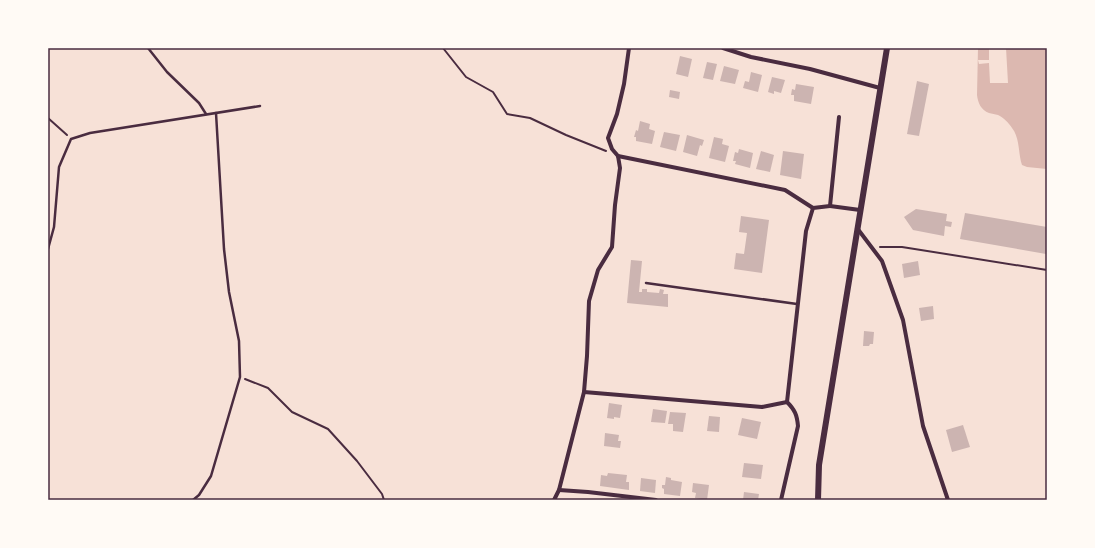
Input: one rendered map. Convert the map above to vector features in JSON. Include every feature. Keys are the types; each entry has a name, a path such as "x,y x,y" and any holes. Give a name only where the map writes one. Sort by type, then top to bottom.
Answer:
{"main road":[{"path":"818,500 819,465 887,48"}],"street":[{"path":"629,48 624,84 617,114 608,138 612,150 618,156 785,190 813,208 830,206 860,210"},
{"path":"723,48 751,57 810,69 880,88"},
{"path":"830,206 839,117"},
{"path":"554,500 559,490 584,392 589,300 598,270 612,247 615,205 620,168 618,156"},
{"path":"781,500 798,426 797,417 794,410 787,402 806,231 813,208"},
{"path":"857,227 882,261 903,320 923,426 948,500"},
{"path":"584,392 762,407 787,402"},
{"path":"559,490 656,500"}],"lane":[{"path":"148,48 167,72 199,103 206,114"},
{"path":"48,249 54,227 59,167 71,139 90,133 260,106"},
{"path":"193,500 199,495 211,476 240,377 238,341 229,292 224,249 216,113"},
{"path":"646,283 797,304"}],"path":[{"path":"443,48 466,77 493,92 507,114 530,118 566,135 618,156"},
{"path":"48,118 71,139"},
{"path":"872,247 902,247 1047,270"},
{"path":"240,377 268,388 292,412 328,429 382,494 384,500"}],"shaded area":[{"path":"978,48 1047,48 1047,169 1022,165 1018,141 1011,126 1002,117 986,112 980,106 977,95"}],"pier":[{"path":"989,48 1006,48 1008,83 990,83 989,63 979,64 978,60 989,60"}],"building":[{"path":"680,56 692,59 688,77 676,74"},
{"path":"707,62 717,64 713,80 703,78"},
{"path":"724,66 739,70 735,84 720,81"},
{"path":"751,72 762,75 758,92 743,88 745,81 749,82"},
{"path":"772,77 785,80 781,93 774,91 774,94 768,92"},
{"path":"917,81 929,84 919,136 907,134"},
{"path":"796,84 814,87 811,104 794,101 794,95 791,95 792,89 795,90"},
{"path":"670,90 680,92 679,99 669,97"},
{"path":"640,121 650,124 649,129 655,131 652,144 636,141 636,137 634,137 636,130 638,131"},
{"path":"664,132 680,135 676,151 660,147"},
{"path":"687,135 704,140 702,146 700,145 697,156 683,152"},
{"path":"714,137 723,139 722,144 729,146 725,162 709,158"},
{"path":"739,149 753,153 750,168 735,164 736,161 733,161 735,152 738,153"},
{"path":"761,151 774,155 770,172 756,169"},
{"path":"783,151 804,154 801,179 780,175"},
{"path":"916,209 947,214 946,221 952,222 951,227 945,226 944,236 913,230 904,217"},
{"path":"965,213 1047,227 1046,254 960,239"},
{"path":"741,216 769,220 762,273 734,269 736,253 744,254 747,233 739,232"},
{"path":"631,260 642,261 639,292 642,292 642,289 647,289 647,292 659,293 660,289 664,290 663,294 668,294 668,307 627,303"},
{"path":"918,261 920,275 904,278 902,264"},
{"path":"933,306 934,319 921,321 919,308"},
{"path":"864,331 874,332 873,344 870,344 869,346 863,346"},
{"path":"609,403 622,405 620,418 607,418"},
{"path":"653,409 667,411 665,423 651,422"},
{"path":"670,412 686,413 683,432 673,431 673,424 668,424"},
{"path":"709,416 720,417 719,432 707,431"},
{"path":"742,418 761,422 757,439 738,435"},
{"path":"963,425 970,447 952,452 946,430"},
{"path":"605,433 619,435 618,441 621,441 620,448 604,446"},
{"path":"744,463 763,465 761,479 742,477"},
{"path":"608,473 627,475 626,482 629,482 629,490 600,486 601,475 607,476"},
{"path":"666,477 671,478 671,480 682,482 680,496 664,494 662,485 665,485"},
{"path":"641,478 656,480 655,493 640,491"},
{"path":"693,483 709,485 707,500 695,498 696,493 692,492"},
{"path":"744,492 759,494 758,500 743,500"}]}
